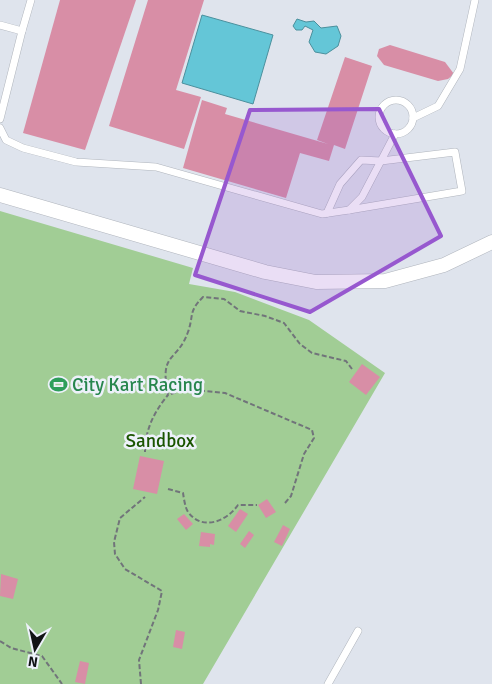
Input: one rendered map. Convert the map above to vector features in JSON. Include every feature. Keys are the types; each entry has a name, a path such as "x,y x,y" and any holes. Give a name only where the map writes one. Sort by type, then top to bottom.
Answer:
{"street":[{"path":"0,196 265,272 316,282 385,281 444,265 492,242"}],"lane":[{"path":"0,119 31,0"},
{"path":"413,118 406,103 395,100 385,104 379,114 381,125 389,133 395,134 409,128 413,118 438,106 460,68 475,0"},
{"path":"0,25 22,31"},
{"path":"0,128 3,139 23,148 76,162 156,167 327,214 462,192 455,152 381,161 360,160 340,184 327,214"},
{"path":"349,210 362,197 395,134"},
{"path":"328,684 358,632"}],"path":[{"path":"168,395 164,378 168,359 189,331 190,315 196,304 203,297 224,299 240,311 265,316 284,323 300,344 312,353 346,361 352,369"},
{"path":"145,452 145,439 151,423 159,406 168,395 185,388 225,393 312,430 314,438 304,454 291,496 285,503"},
{"path":"168,489 183,493 187,511 196,520 210,522 225,519 238,505 257,505"},
{"path":"141,684 139,660 158,610 162,591 125,568 115,554 114,542 120,518 145,496"},
{"path":"0,641 11,648 42,656 62,684"}],"highlighted area":[{"path":"379,109 441,236 310,312 195,275 250,110"}],"green space":[{"name":"Sandbox","path":"0,211 193,268 189,284 235,292 309,320 385,373 203,684 0,684"}],"water":[{"path":"202,15 273,35 253,104 182,83"},
{"path":"297,19 306,22 314,21 321,28 337,26 341,36 338,46 326,54 315,52 309,42 313,30 305,26 302,30 296,30 293,26"}],"building":[{"path":"60,0 136,0 85,150 23,133"},
{"path":"148,0 204,0 176,90 201,97 184,149 109,126"},
{"path":"390,45 445,62 454,74 448,79 438,81 384,65 377,56 379,49"},
{"path":"345,57 372,66 345,149 334,145 329,161 300,153 286,198 183,168 202,100 227,108 225,114 328,144 317,140"},
{"path":"362,364 380,377 366,395 349,382"},
{"path":"140,456 164,461 157,494 133,489"},
{"path":"267,499 276,512 266,518 258,505"},
{"path":"240,509 248,514 236,532 228,526"},
{"path":"184,514 193,524 186,530 177,519"},
{"path":"283,525 290,529 282,546 274,542"},
{"path":"249,531 254,535 245,548 240,544"},
{"path":"201,532 215,534 214,545 210,544 210,547 199,546"},
{"path":"1,574 18,579 13,599 0,596"},
{"path":"176,630 185,632 182,649 173,647"},
{"path":"80,661 89,663 85,684 75,682"}],"place":[{"name":"City Kart Racing","path":"58,385"}]}
